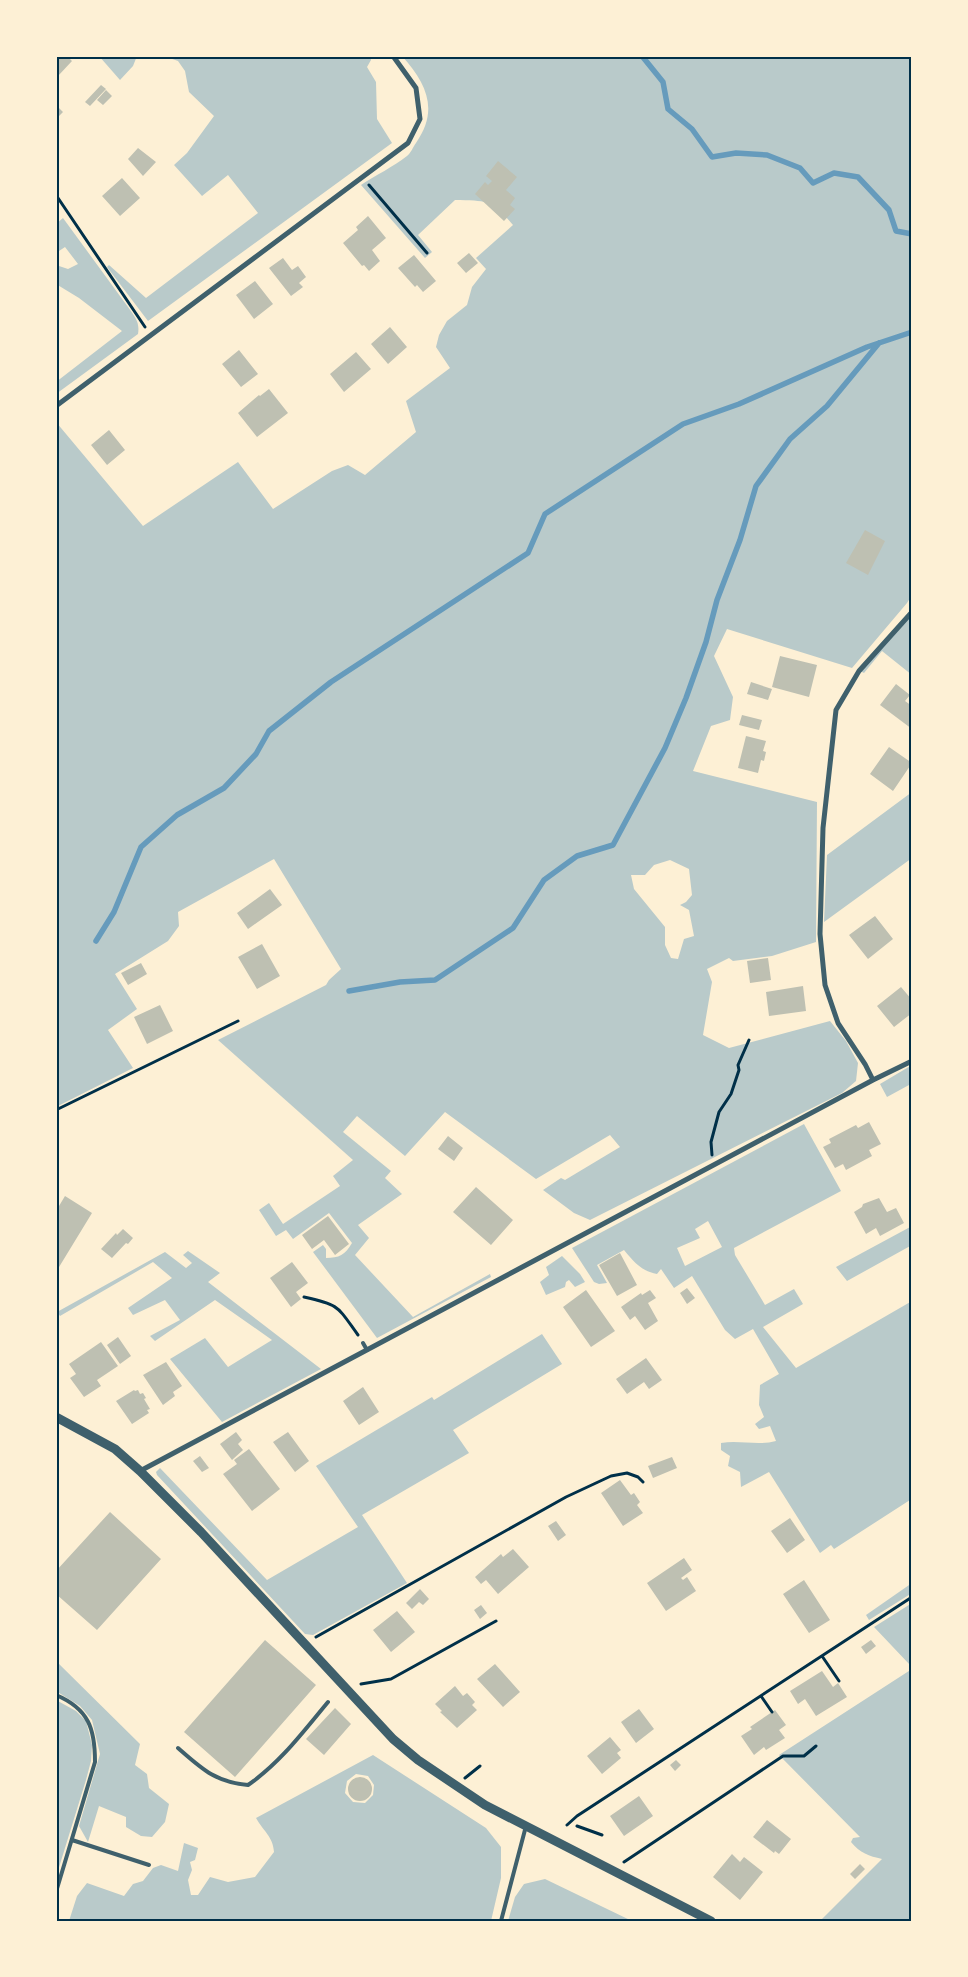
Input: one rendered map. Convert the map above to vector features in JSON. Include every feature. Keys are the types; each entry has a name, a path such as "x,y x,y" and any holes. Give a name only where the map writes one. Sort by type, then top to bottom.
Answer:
{"street":[{"path":"56,406 408,143 420,119 416,88 393,56"},
{"path":"873,1080 865,1064 838,1023 825,985 820,934 824,828 836,710 859,671 912,612"},
{"path":"140,1471 873,1080 912,1061"},
{"path":"56,1417 115,1449 140,1471 201,1532 393,1739 418,1760 449,1783 485,1805 711,1921"}],"lane":[{"path":"363,1342 367,1350"},
{"path":"56,1696 78,1708 89,1720 95,1744 95,1762 56,1892"},
{"path":"178,1748 203,1770 229,1783 248,1785 267,1772 328,1702"},
{"path":"501,1921 526,1826"},
{"path":"72,1840 149,1864"}],"path":[{"path":"361,177 427,253"},
{"path":"56,195 151,335"},
{"path":"56,1110 238,1021"},
{"path":"713,1166 712,1142 719,1112 731,1094 739,1070 738,1064 749,1040"},
{"path":"304,1296 330,1303 339,1308 363,1342"},
{"path":"313,1638 566,1497 612,1476 627,1473 638,1477 644,1482"},
{"path":"566,1825 912,1597"},
{"path":"361,1684 391,1679 496,1621"},
{"path":"822,1656 839,1681"},
{"path":"761,1696 772,1712"},
{"path":"615,1872 623,1862 783,1756 804,1756 816,1746"},
{"path":"577,1826 602,1835"}],"shaded area":[{"path":"99,56 137,56 133,66 120,80"},
{"path":"164,56 370,56 371,60 367,67 376,82 377,119 392,143 148,321 107,267 109,265 146,298 258,213 228,175 202,196 174,165 187,153 214,116 189,92 185,71 178,61"},
{"path":"402,56 912,56 912,595 852,668 727,629 714,656 733,697 730,720 711,726 693,771 817,802 816,942 772,956 733,961 729,958 707,969 712,982 703,1035 729,1048 830,1021 846,1041 858,1063 856,1081 842,1093 590,1220 574,1213 543,1190 561,1178 565,1180 620,1147 610,1135 536,1179 445,1112 405,1156 357,1116 343,1132 391,1171 385,1178 402,1194 358,1225 369,1238 355,1255 413,1317 490,1274 491,1277 377,1338 313,1252 323,1245 326,1249 326,1258 335,1257 344,1253 352,1243 329,1213 293,1239 286,1230 276,1236 259,1210 269,1203 283,1224 340,1186 333,1176 353,1160 218,1040 326,985 341,969 274,859 178,912 179,926 168,941 115,974 137,1009 108,1030 133,1068 56,1107 56,422 143,526 238,462 273,509 332,471 348,465 365,475 416,432 406,401 450,368 436,347 439,335 447,321 467,305 472,287 486,269 476,258 513,225 499,210 488,203 455,200 418,235 432,252 425,258 361,185 407,156 423,131 427,119 427,98 411,66","holes":["670,860 689,869 692,895 686,902 680,905 689,910 694,936 684,939 678,959 671,958 665,945 665,927 634,889 631,875 645,875 654,865"]},
{"path":"63,218 133,314 138,323 138,334 56,394 56,382 122,331 79,298 56,284 56,265 68,269 78,264 65,247 56,253 56,224"},
{"path":"912,613 912,675 882,651 864,673 860,671"},
{"path":"912,792 912,858 824,922 827,855"},
{"path":"912,1065 912,1089 909,1085 887,1097 880,1084"},
{"path":"804,1124 841,1191 734,1248 735,1255 765,1305 794,1289 803,1304 763,1327 796,1368 912,1301 912,1502 910,1500 834,1549 831,1545 820,1553 769,1472 741,1487 740,1472 728,1466 730,1456 721,1450 721,1443 776,1441 770,1426 759,1429 755,1424 764,1417 759,1405 760,1385 779,1374 753,1329 735,1339 725,1330 692,1276 674,1288 661,1269 657,1274 646,1271 624,1250 597,1265 607,1283 599,1284 594,1282 572,1248","holes":["708,1221 722,1247 685,1266 677,1248 700,1238 695,1229"]},
{"path":"912,1226 912,1245 847,1281 836,1267"},
{"path":"188,1251 220,1273 208,1282 321,1369 222,1422 170,1359 205,1338 228,1367 272,1340 215,1300 155,1341 150,1336 180,1320 165,1300 133,1315 128,1308 172,1278 153,1262 60,1316 57,1312 165,1252 186,1268 192,1263 183,1255"},
{"path":"562,1256 580,1274 585,1282 575,1287 569,1280 566,1282 565,1287 546,1295 540,1282 549,1275 546,1267"},
{"path":"542,1334 562,1364 453,1430 469,1453 362,1515 407,1583 313,1635 305,1634 157,1475 156,1472 160,1468 267,1580 358,1527 316,1466 432,1397 434,1400"},
{"path":"912,1583 912,1593 869,1620 866,1615"},
{"path":"912,1603 912,1664 910,1665 874,1627"},
{"path":"56,1661 140,1744 135,1765 147,1774 149,1788 169,1804 165,1822 152,1837 141,1836 126,1827 126,1817 99,1806 88,1842 79,1826 100,1754 92,1720 80,1706 56,1691"},
{"path":"912,1669 912,1921 820,1921 882,1859 865,1854 854,1846 851,1842 853,1838 860,1837 779,1755"},
{"path":"56,1700 76,1711 86,1721 92,1745 91,1761 86,1780 56,1877"},
{"path":"373,1755 486,1828 501,1847 501,1878 491,1921 69,1921 77,1896 87,1883 124,1896 133,1884 143,1881 153,1868 161,1865 178,1871 184,1843 198,1848 195,1860 190,1862 192,1870 188,1880 191,1895 198,1895 210,1877 228,1882 255,1877 274,1852 270,1838 256,1818","holes":["356,1774 368,1776 374,1785 373,1795 365,1803 353,1802 345,1793 347,1781"]},
{"path":"545,1879 632,1921 508,1921 515,1897 524,1884"}],"building":[{"path":"61,56 67,56 72,61 58,76 56,61"},
{"path":"101,85 106,89 90,106 85,102"},
{"path":"106,90 112,96 103,105 97,100"},
{"path":"56,105 63,112 56,119"},
{"path":"138,148 156,162 143,176 128,159"},
{"path":"498,161 517,177 506,190 515,198 510,205 515,209 504,221 475,194 485,182 488,185 492,181 486,176"},
{"path":"122,178 140,198 120,216 102,196"},
{"path":"368,216 386,238 372,250 380,261 369,271 364,265 362,266 343,243 358,230 356,227"},
{"path":"469,253 478,263 466,273 457,263"},
{"path":"414,255 436,281 423,292 417,285 415,287 398,268"},
{"path":"283,258 292,270 298,266 306,277 299,283 303,287 291,296 269,268"},
{"path":"255,281 273,304 254,319 236,295"},
{"path":"390,327 407,347 388,364 371,344"},
{"path":"239,350 258,374 241,387 222,364"},
{"path":"356,352 371,369 344,392 330,374"},
{"path":"269,389 288,413 257,437 238,413"},
{"path":"109,430 125,450 107,465 91,445"},
{"path":"865,530 885,541 868,575 846,563"},
{"path":"780,656 817,665 809,697 772,687"},
{"path":"751,682 772,689 768,700 747,694"},
{"path":"896,684 910,695 905,701 912,706 912,729 880,705"},
{"path":"742,715 762,720 759,730 739,725"},
{"path":"746,736 766,741 763,751 766,752 764,761 761,760 758,773 738,768"},
{"path":"889,747 912,763 893,791 870,774"},
{"path":"270,889 282,905 248,929 237,913"},
{"path":"875,916 893,939 868,959 849,935"},
{"path":"262,944 280,976 257,989 238,957"},
{"path":"768,958 771,980 750,983 747,961"},
{"path":"141,963 147,974 128,985 121,973"},
{"path":"803,986 806,1011 769,1016 766,992"},
{"path":"901,987 912,1000 912,1013 894,1027 877,1006"},
{"path":"160,1005 173,1031 147,1044 134,1017"},
{"path":"869,1122 881,1144 869,1150 872,1156 846,1170 843,1164 835,1168 823,1147 831,1143 829,1139 856,1125 858,1128"},
{"path":"448,1136 463,1148 454,1161 438,1149"},
{"path":"476,1187 513,1220 491,1245 453,1212"},
{"path":"65,1196 92,1213 56,1272 56,1211"},
{"path":"879,1198 887,1212 896,1208 904,1223 880,1236 876,1228 866,1234 854,1212 862,1207 863,1204"},
{"path":"328,1216 349,1244 335,1255 324,1240 312,1249 302,1235"},
{"path":"123,1229 133,1238 112,1258 101,1249 116,1233 117,1235"},
{"path":"620,1253 637,1285 617,1296 599,1265"},
{"path":"292,1262 308,1283 296,1292 301,1299 291,1307 270,1278"},
{"path":"687,1288 695,1298 687,1304 680,1293"},
{"path":"586,1290 615,1331 591,1347 563,1307"},
{"path":"650,1290 656,1298 648,1303 658,1321 645,1330 635,1316 630,1320 621,1307 641,1293 642,1295"},
{"path":"118,1337 131,1356 120,1364 107,1345"},
{"path":"101,1342 118,1366 97,1380 101,1386 84,1397 70,1378 76,1374 69,1364"},
{"path":"646,1358 662,1380 649,1389 644,1382 627,1394 616,1379"},
{"path":"166,1362 182,1386 173,1392 175,1396 163,1405 143,1375"},
{"path":"363,1387 379,1412 359,1425 343,1401"},
{"path":"134,1390 138,1390 140,1394 143,1393 150,1409 147,1410 149,1413 132,1424 116,1401"},
{"path":"236,1432 242,1440 238,1444 243,1450 232,1460 220,1444"},
{"path":"288,1432 309,1461 295,1472 273,1442"},
{"path":"249,1449 280,1489 252,1511 223,1474 237,1464 234,1460"},
{"path":"200,1456 209,1468 202,1472 193,1461"},
{"path":"672,1457 677,1468 653,1478 648,1466"},
{"path":"620,1480 631,1495 634,1493 640,1502 637,1505 643,1513 623,1526 601,1493"},
{"path":"110,1512 161,1559 97,1630 56,1594 56,1571"},
{"path":"790,1518 805,1540 787,1553 771,1531"},
{"path":"556,1521 566,1535 558,1541 548,1526"},
{"path":"513,1549 529,1567 498,1594 486,1580 481,1584 475,1577 501,1554 503,1557"},
{"path":"684,1558 692,1570 681,1578 683,1580 687,1577 696,1591 666,1611 647,1583"},
{"path":"804,1580 830,1620 809,1633 783,1594"},
{"path":"420,1589 429,1599 423,1605 419,1602 412,1609 406,1603"},
{"path":"481,1605 487,1613 480,1619 474,1610"},
{"path":"397,1611 415,1632 391,1652 373,1630"},
{"path":"265,1640 316,1685 235,1777 184,1732"},
{"path":"871,1640 876,1646 866,1654 861,1647"},
{"path":"495,1664 520,1692 503,1707 477,1679"},
{"path":"822,1671 833,1687 838,1683 847,1697 816,1716 805,1699 798,1704 790,1691"},
{"path":"455,1686 463,1696 467,1693 475,1702 472,1705 477,1710 457,1728 440,1712 442,1711 435,1704"},
{"path":"335,1708 351,1724 324,1755 306,1739"},
{"path":"639,1709 654,1729 636,1743 621,1722"},
{"path":"775,1710 786,1725 779,1730 785,1738 766,1750 764,1747 754,1755 741,1736 752,1729 750,1727"},
{"path":"610,1737 621,1750 617,1753 621,1758 602,1774 587,1756"},
{"path":"676,1760 681,1765 675,1771 670,1765"},
{"path":"360,1777 365,1778 371,1784 371,1794 365,1800 360,1801 355,1800 349,1794 348,1789 349,1784 355,1778"},
{"path":"639,1796 653,1816 624,1836 610,1816"},
{"path":"767,1820 791,1839 779,1854 775,1851 774,1853 753,1837"},
{"path":"732,1854 740,1862 744,1857 763,1872 740,1900 713,1877"},
{"path":"860,1864 865,1869 855,1879 850,1874"}],"waterway":[{"path":"642,56 663,82 668,109 692,129 712,157 736,153 767,155 800,168 813,183 834,173 858,177 889,210 896,231 912,234"},
{"path":"96,941 114,912 141,847 177,815 224,788 256,754 269,731 331,682 528,553 545,514 683,424 739,404 867,347 912,332"},
{"path":"349,991 400,982 435,980 513,928 544,880 577,856 613,845 665,748 686,698 706,642 717,600 740,540 756,486 790,439 827,406 879,343"}]}
